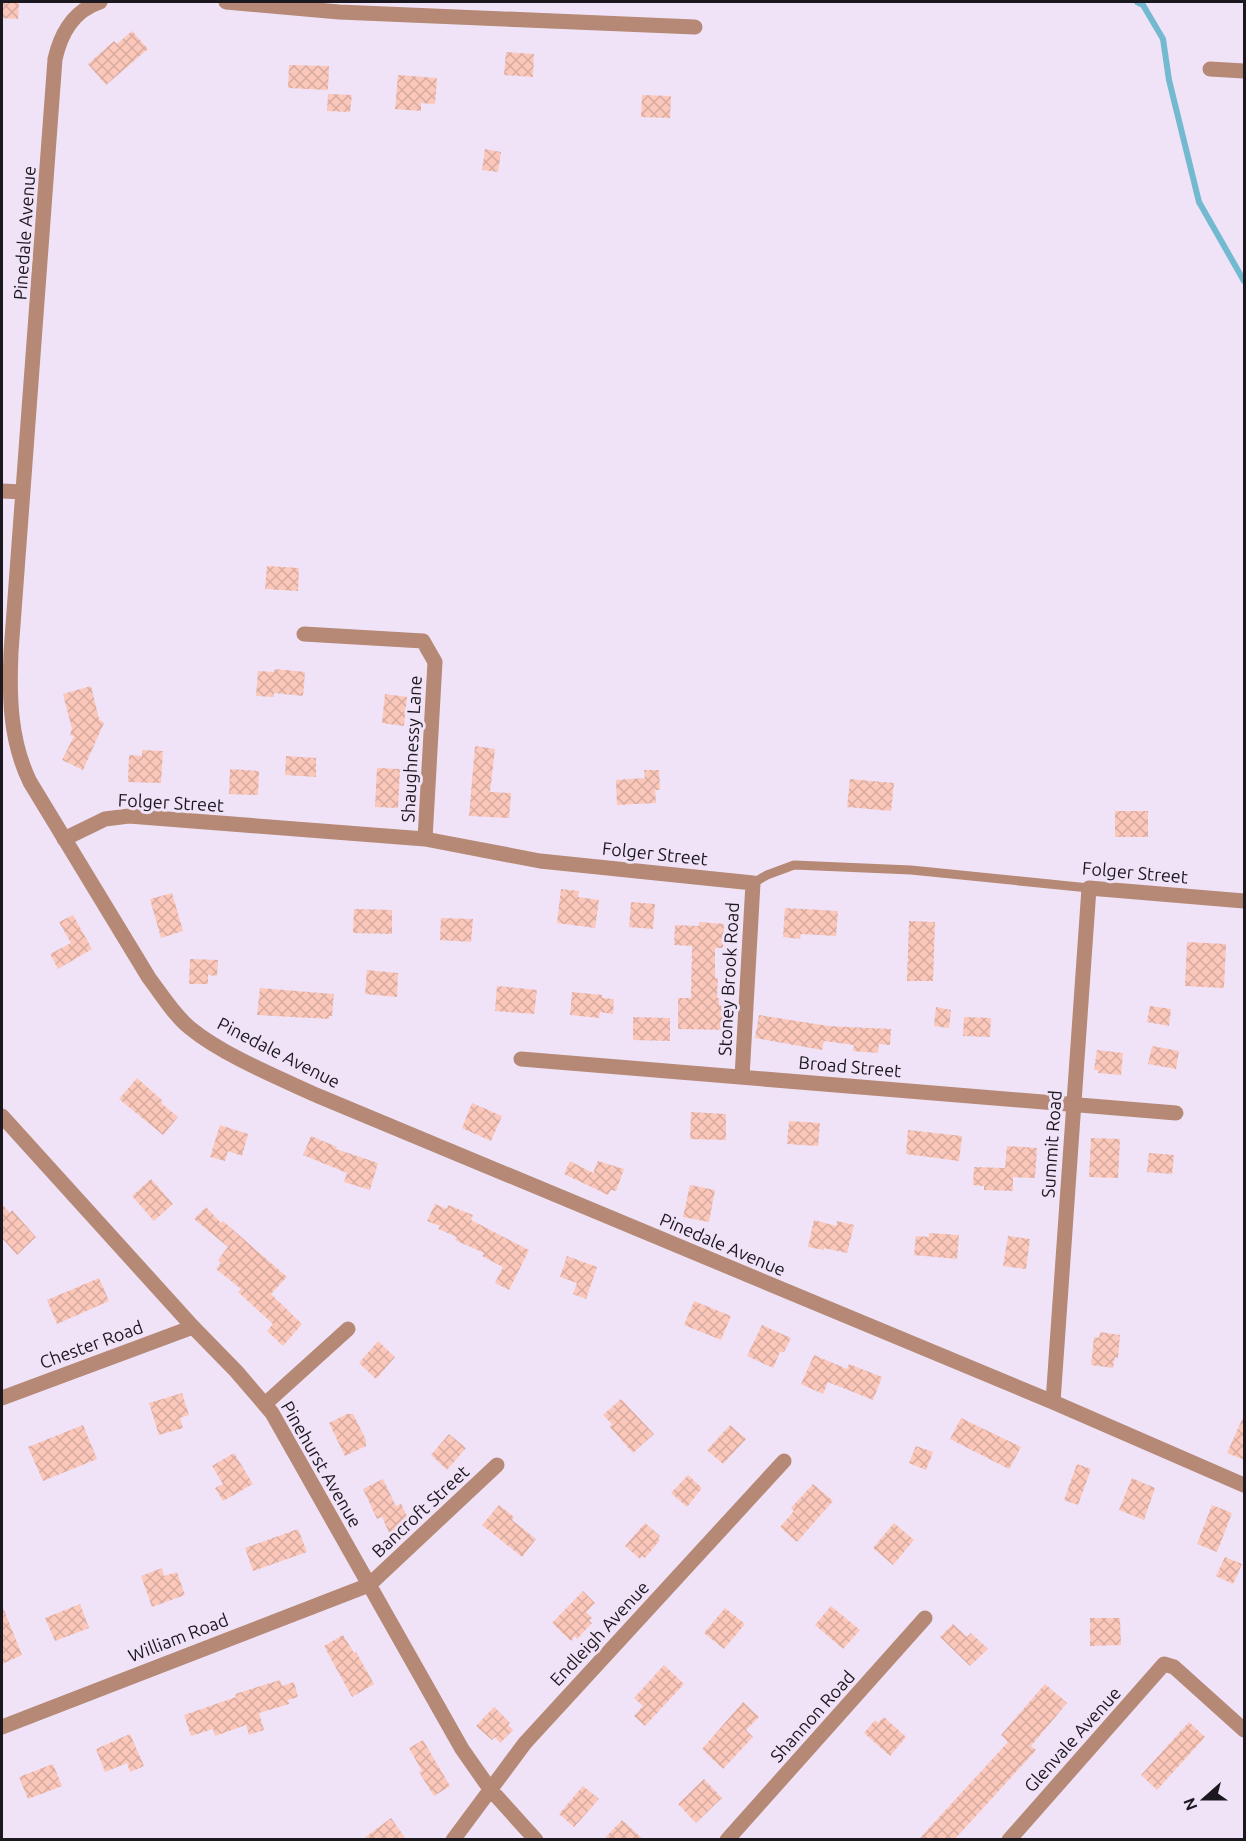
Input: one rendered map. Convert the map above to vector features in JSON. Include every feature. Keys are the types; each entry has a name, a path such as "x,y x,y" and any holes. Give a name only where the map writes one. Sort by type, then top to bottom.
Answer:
{"street":[{"name":"Pinedale Avenue","path":"100,2 81,12 72,20 59,43 55,59 9,681 12,722 22,765 64,839 149,978 191,1029 253,1065 316,1095 1053,1402 1245,1485"},
{"path":"226,2 339,12 695,27"},
{"path":"1210,69 1245,71"},
{"path":"2,490 23,492"},
{"name":"Shaughnessy Lane","path":"304,634 423,641 435,662 425,839"},
{"name":"Folger Street","path":"64,839 105,819 129,816 425,839 540,861 753,883"},
{"name":"Stoney Brook Road","path":"742,1077 753,883"},
{"name":"Folger Street","path":"1089,888 1245,901"},
{"name":"Summit Road","path":"1053,1402 1089,888"},
{"name":"Broad Street","path":"521,1059 1176,1113"},
{"name":"Pinehurst Avenue","path":"2,1116 193,1327 236,1371 277,1421 462,1749 490,1789 536,1839"},
{"name":"Chester Road","path":"2,1398 193,1327"},
{"path":"264,1404 348,1329"},
{"name":"Endleigh Avenue","path":"453,1839 525,1743 784,1461"},
{"name":"Bancroft Street","path":"369,1585 497,1465"},
{"name":"William Road","path":"2,1727 369,1585"},
{"name":"Shannon Road","path":"728,1839 925,1618"},
{"name":"Glenvale Avenue","path":"1009,1839 1164,1664 1174,1667 1245,1730"}],"lane":[{"name":"Folger Street","path":"753,883 794,865 911,870 1089,888"}],"building":[{"path":"2,2 19,2 18,19 2,18"},
{"path":"132,31 148,49 106,85 88,64 114,41 117,44"},
{"path":"506,52 534,54 533,77 504,75"},
{"path":"289,65 329,66 328,90 288,88"},
{"path":"398,75 437,78 435,104 421,103 421,111 395,109"},
{"path":"328,94 352,95 350,112 327,111"},
{"path":"642,95 671,96 670,118 641,117"},
{"path":"485,149 501,152 498,172 482,170"},
{"path":"267,566 299,568 298,591 265,589"},
{"path":"275,669 305,672 303,696 274,693 274,697 256,696 258,671 274,672"},
{"path":"91,686 99,719 104,723 83,770 62,760 74,736 70,735 72,729 63,694"},
{"path":"385,694 407,697 404,726 382,723"},
{"path":"475,746 495,749 490,792 511,793 509,818 469,816"},
{"path":"142,750 163,751 161,783 128,782 129,755 142,756"},
{"path":"286,756 316,758 316,777 285,775"},
{"path":"377,768 400,769 398,808 375,807"},
{"path":"230,769 259,771 258,795 229,794"},
{"path":"644,770 659,770 660,790 655,790 656,803 617,805 616,780 645,778"},
{"path":"850,779 894,783 891,811 847,807"},
{"path":"1115,811 1148,811 1148,837 1115,837"},
{"path":"561,889 579,891 578,897 599,900 595,928 557,923"},
{"path":"172,893 183,931 161,938 150,899"},
{"path":"631,902 655,904 653,929 629,927"},
{"path":"785,908 838,911 836,936 801,934 800,939 783,937"},
{"path":"354,909 392,910 392,934 353,933"},
{"path":"73,915 92,949 58,969 50,954 71,943 59,922"},
{"path":"441,918 473,919 471,942 440,940"},
{"path":"909,921 935,922 933,981 907,981"},
{"path":"699,922 724,924 723,948 715,948 715,978 718,978 719,1005 727,1006 727,1030 678,1029 678,998 691,998 692,946 674,945 675,925 699,926"},
{"path":"1187,942 1226,944 1224,988 1185,986"},
{"path":"190,959 218,960 217,976 208,975 208,984 189,984"},
{"path":"367,970 398,973 397,997 365,994"},
{"path":"497,986 537,990 534,1014 495,1011"},
{"path":"260,988 334,994 332,1016 329,1016 329,1019 257,1015"},
{"path":"572,992 602,995 602,998 614,999 613,1014 600,1012 599,1018 570,1015"},
{"path":"1150,1006 1171,1009 1169,1026 1147,1022"},
{"path":"936,1007 951,1010 949,1028 934,1026"},
{"path":"759,1015 828,1026 891,1029 890,1045 879,1044 878,1053 853,1051 854,1045 824,1041 822,1050 755,1038"},
{"path":"633,1017 670,1018 670,1041 633,1040"},
{"path":"964,1017 991,1018 990,1037 963,1036"},
{"path":"1152,1046 1179,1051 1176,1069 1148,1064"},
{"path":"1097,1050 1123,1053 1121,1075 1098,1073 1098,1070 1094,1070"},
{"path":"137,1078 178,1117 163,1135 119,1099"},
{"path":"472,1103 502,1116 491,1141 462,1128"},
{"path":"691,1112 726,1114 726,1140 690,1139"},
{"path":"789,1121 820,1123 818,1146 787,1144"},
{"path":"220,1125 248,1134 242,1156 228,1151 225,1161 210,1157"},
{"path":"908,1130 962,1136 959,1161 906,1154"},
{"path":"311,1136 337,1147 336,1149 378,1163 370,1190 344,1182 347,1173 303,1155"},
{"path":"1091,1138 1120,1139 1118,1178 1089,1177"},
{"path":"1007,1146 1037,1148 1035,1178 1013,1177 1013,1191 984,1190 984,1186 973,1185 974,1167 1005,1168"},
{"path":"1149,1153 1174,1155 1172,1174 1147,1172"},
{"path":"570,1161 593,1173 598,1161 624,1169 616,1191 611,1190 608,1195 564,1174"},
{"path":"151,1179 173,1204 154,1221 132,1196"},
{"path":"690,1185 715,1190 709,1222 683,1217"},
{"path":"2,1204 10,1213 12,1210 36,1237 17,1255 2,1238"},
{"path":"435,1204 447,1209 448,1205 473,1215 471,1220 529,1250 509,1290 495,1283 503,1267 482,1256 484,1253 455,1240 457,1237 438,1229 440,1226 427,1221"},
{"path":"206,1207 221,1223 223,1221 287,1277 271,1294 302,1324 283,1346 267,1331 273,1324 238,1292 241,1289 216,1269 221,1263 218,1260 228,1247 194,1219"},
{"path":"814,1220 836,1226 837,1221 854,1225 847,1253 808,1247"},
{"path":"929,1233 959,1235 957,1259 914,1255 916,1236 929,1237"},
{"path":"1008,1236 1030,1239 1026,1269 1003,1266"},
{"path":"567,1256 597,1267 586,1299 573,1294 577,1283 560,1277"},
{"path":"99,1278 109,1301 57,1324 47,1300"},
{"path":"694,1301 731,1316 721,1340 684,1325"},
{"path":"762,1325 791,1338 784,1352 780,1352 773,1368 747,1356"},
{"path":"1100,1332 1120,1335 1118,1358 1115,1357 1113,1368 1091,1365 1094,1337 1099,1338"},
{"path":"378,1341 395,1357 376,1379 359,1363"},
{"path":"814,1355 847,1369 849,1364 882,1377 873,1400 828,1382 823,1394 801,1384"},
{"path":"182,1393 189,1415 180,1418 183,1428 159,1435 149,1403"},
{"path":"621,1399 654,1434 633,1453 610,1427 612,1424 603,1415"},
{"path":"1245,1413 1245,1460 1227,1453"},
{"path":"347,1414 353,1414 366,1440 366,1446 345,1456 329,1423"},
{"path":"961,1418 1021,1447 1009,1469 950,1439"},
{"path":"83,1425 97,1459 43,1481 28,1447"},
{"path":"730,1425 746,1439 723,1464 707,1450"},
{"path":"449,1434 466,1448 447,1470 431,1455"},
{"path":"916,1446 933,1452 926,1470 909,1463"},
{"path":"234,1453 253,1484 223,1501 215,1488 223,1484 212,1466"},
{"path":"1077,1464 1091,1469 1078,1505 1064,1500"},
{"path":"688,1475 702,1488 687,1507 671,1493"},
{"path":"1132,1478 1155,1488 1144,1520 1119,1510"},
{"path":"383,1479 396,1506 401,1504 412,1526 391,1537 382,1517 377,1519 363,1489"},
{"path":"813,1484 833,1501 797,1542 780,1527 794,1511 791,1508"},
{"path":"499,1505 514,1517 512,1520 536,1539 522,1557 482,1525"},
{"path":"1212,1505 1232,1513 1217,1552 1197,1544"},
{"path":"645,1523 660,1536 658,1538 660,1540 645,1558 642,1556 640,1559 625,1546"},
{"path":"894,1523 914,1540 893,1565 873,1548"},
{"path":"298,1529 307,1552 253,1571 245,1548"},
{"path":"1225,1557 1242,1564 1233,1584 1216,1576"},
{"path":"162,1568 164,1576 177,1572 185,1595 152,1607 141,1576"},
{"path":"583,1591 595,1603 586,1612 592,1618 589,1621 592,1623 577,1639 575,1636 571,1641 552,1623"},
{"path":"80,1604 89,1628 55,1641 45,1618"},
{"path":"2,1605 22,1655 2,1664"},
{"path":"831,1606 860,1630 843,1649 815,1625"},
{"path":"725,1608 745,1624 724,1649 704,1633"},
{"path":"1090,1618 1120,1618 1121,1645 1090,1646"},
{"path":"953,1624 967,1637 971,1633 988,1649 970,1666 940,1637"},
{"path":"343,1635 354,1653 356,1652 374,1684 352,1697 324,1646"},
{"path":"664,1665 684,1684 645,1726 634,1716 643,1706 634,1698"},
{"path":"280,1680 282,1686 294,1682 298,1697 288,1700 289,1704 259,1713 264,1730 249,1735 246,1725 215,1736 213,1729 191,1736 184,1715 236,1697 235,1694"},
{"path":"1045,1684 1067,1703 1031,1746 1036,1750 955,1839 919,1839 1008,1742 1001,1735"},
{"path":"743,1702 759,1717 746,1730 753,1737 723,1769 702,1749"},
{"path":"494,1707 510,1723 508,1725 513,1730 500,1743 495,1737 492,1740 476,1726"},
{"path":"884,1717 906,1737 890,1756 864,1733 875,1720 878,1723"},
{"path":"1189,1722 1205,1737 1157,1790 1141,1775"},
{"path":"130,1734 144,1766 130,1772 127,1763 105,1772 96,1749"},
{"path":"423,1740 450,1786 434,1796 419,1772 422,1771 409,1748"},
{"path":"53,1764 62,1786 28,1799 19,1777"},
{"path":"704,1779 722,1798 696,1823 678,1804"},
{"path":"583,1786 599,1799 574,1827 559,1814"},
{"path":"391,1818 406,1839 363,1839"},
{"path":"622,1820 643,1839 604,1839"}],"waterway":[{"path":"1137,2 1143,5 1163,39 1169,80 1199,202 1244,281"}]}
